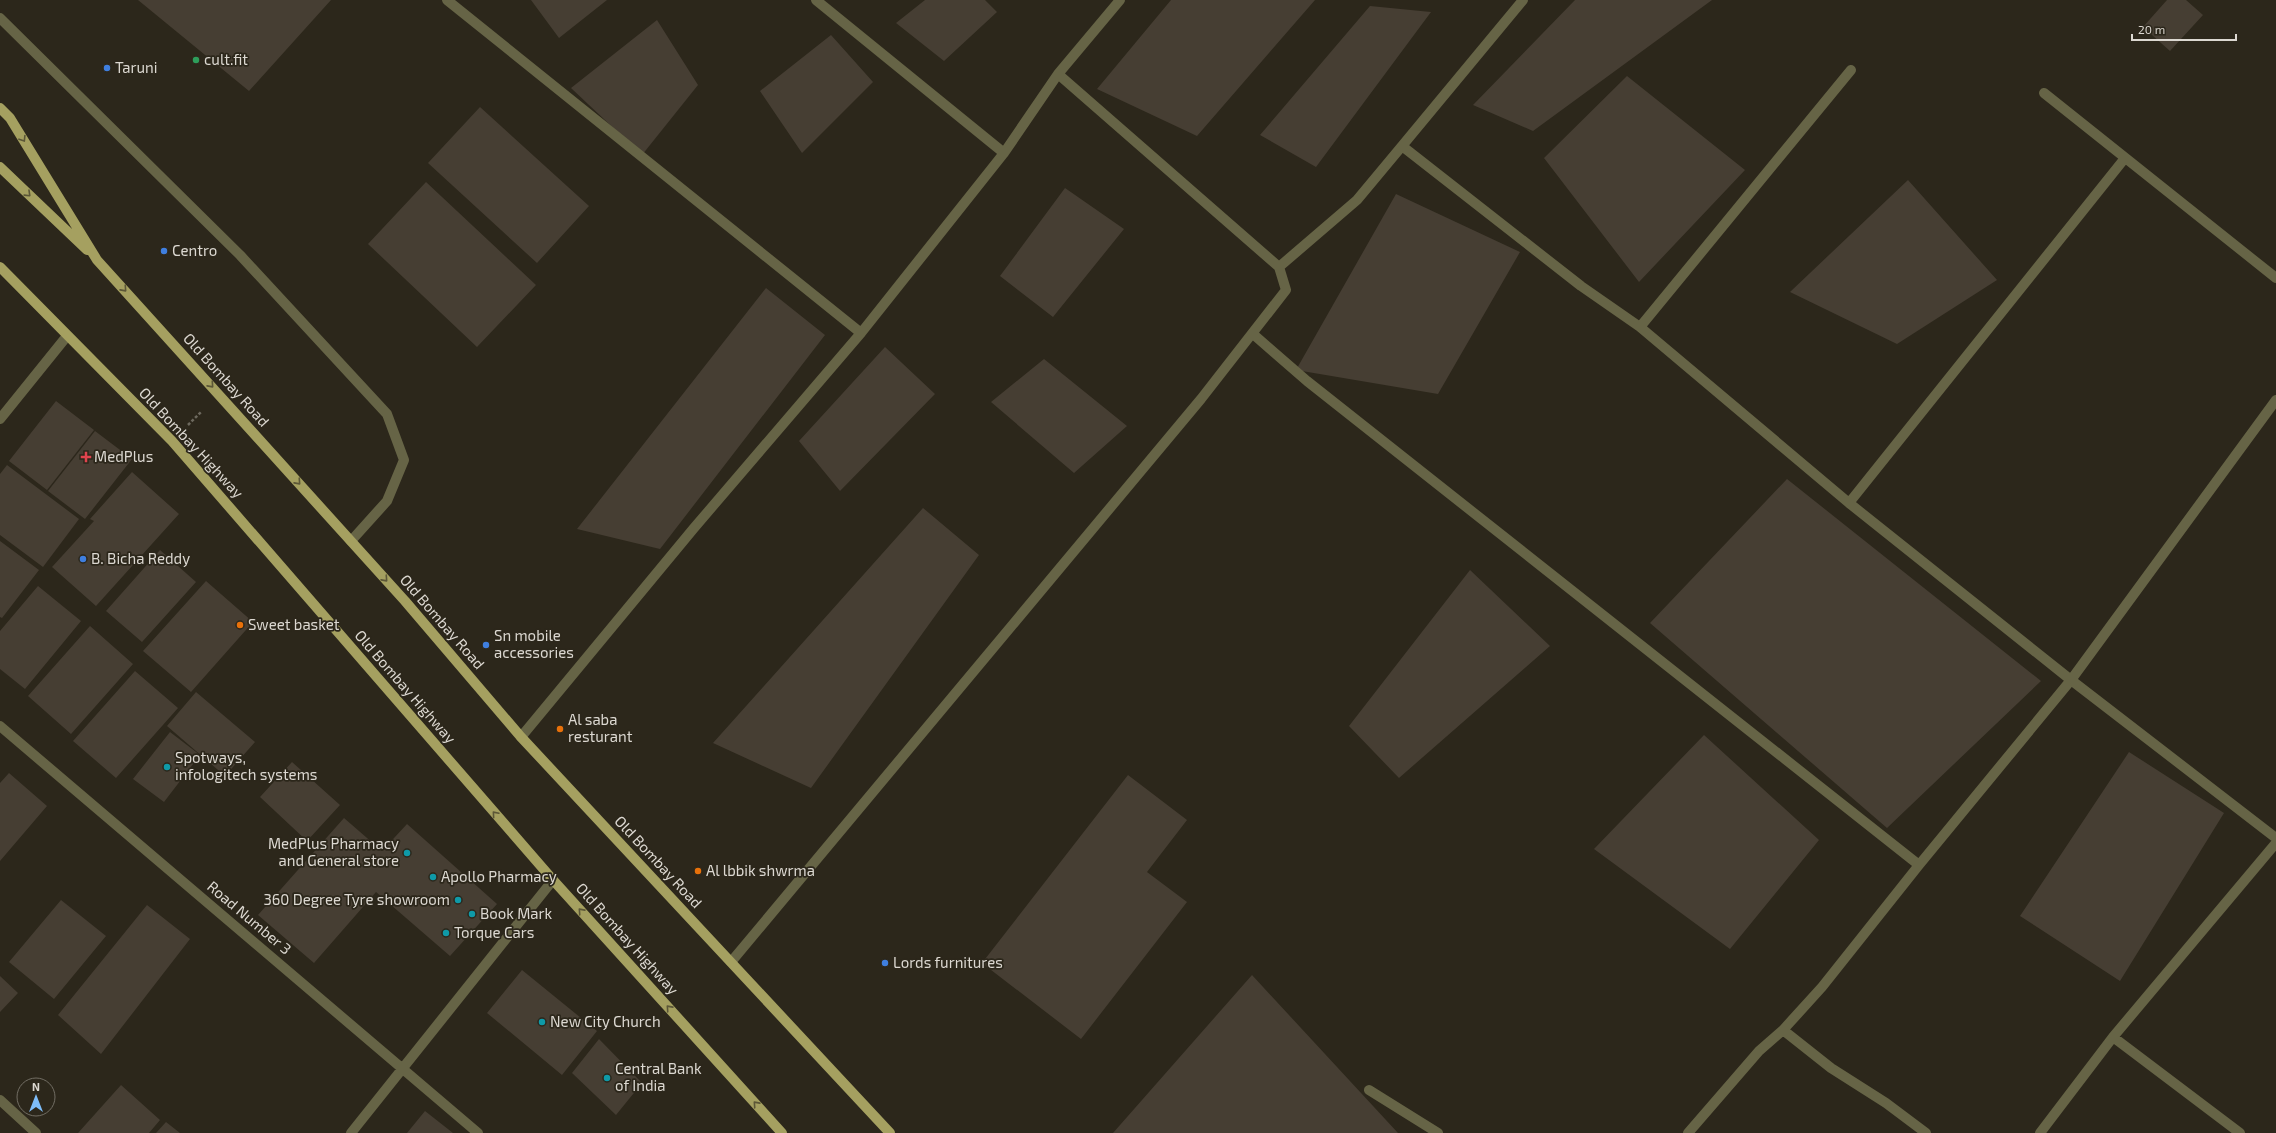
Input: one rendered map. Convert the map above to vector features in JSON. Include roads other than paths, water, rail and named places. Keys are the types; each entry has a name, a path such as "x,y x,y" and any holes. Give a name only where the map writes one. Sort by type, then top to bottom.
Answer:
{"main road":[{"name":"Old Bombay Road","path":"0,108 10,118 98,260 405,601 521,737 890,1133"},
{"path":"0,167 98,260"},
{"name":"Old Bombay Highway","path":"0,267 172,441 553,880 782,1133"}],"street":[{"path":"816,0 1004,152"},
{"path":"521,737 694,528 862,333 1004,152 1058,74 1120,0"},
{"path":"1279,267 1357,200 1523,0"},
{"path":"453,2 862,333"},
{"path":"0,18 240,255 387,414 404,460 387,501 351,541"},
{"path":"1640,326 1852,70"},
{"path":"731,962 1201,399 1286,290 1279,267 1058,74"},
{"path":"2044,93 2276,278"},
{"path":"1402,146 1581,286 1640,326 1849,503 2071,680 2276,838"},
{"path":"1849,503 2125,158"},
{"path":"1253,334 1313,386 1919,865"},
{"path":"0,419 67,336"},
{"path":"1688,1133 1759,1051 1783,1030 1822,988 1919,865 2071,680 2276,400"},
{"name":"Road Number 3","path":"0,726 478,1133"},
{"path":"2040,1133 2113,1037 2276,843"},
{"path":"351,1133 553,880"},
{"path":"1783,1030 1830,1068 1886,1103 1926,1133"},
{"path":"2113,1037 2240,1133"},
{"path":"1369,1090 1438,1133"},
{"path":"0,1100 36,1133"}],"place":[{"name":"cult.fit","path":"196,60"},
{"name":"Taruni","path":"107,68"},
{"name":"Centro","path":"164,251"},
{"name":"MedPlus","path":"86,457"},
{"name":"B. Bicha Reddy","path":"83,559"},
{"name":"Sweet basket","path":"240,625"},
{"name":"Sn mobile accessories","path":"486,645"},
{"name":"Al saba resturant","path":"560,729"},
{"name":"Spotways, infologitech systems","path":"167,767"},
{"name":"MedPlus Pharmacy and General store","path":"407,853"},
{"name":"Al lbbik shwrma","path":"698,871"},
{"name":"Apollo Pharmacy","path":"433,877"},
{"name":"360 Degree Tyre showroom","path":"458,900"},
{"name":"Book Mark","path":"472,914"},
{"name":"Torque Cars","path":"446,933"},
{"name":"Lords furnitures","path":"885,963"},
{"name":"New City Church","path":"542,1022"},
{"name":"Central Bank of India","path":"607,1078"}]}
